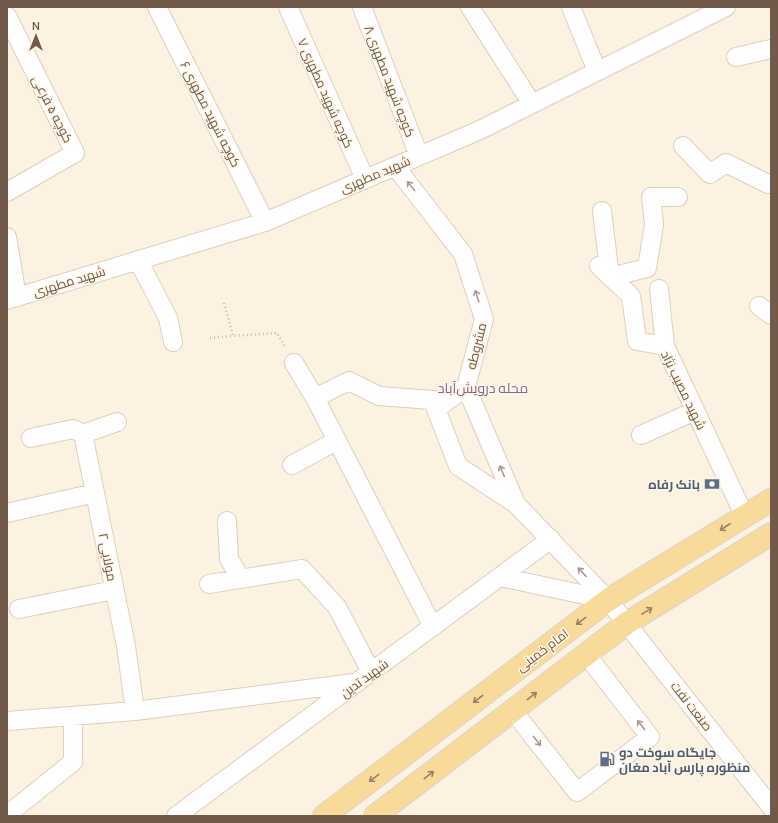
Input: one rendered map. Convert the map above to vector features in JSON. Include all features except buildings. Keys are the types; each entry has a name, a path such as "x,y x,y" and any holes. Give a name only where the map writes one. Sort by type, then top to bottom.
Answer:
{"main road":[{"name":"امام خمینی","path":"331,814 608,600 744,515 771,500"},
{"path":"376,816 627,623 771,534"}],"street":[{"name":"کوچه شهید مطهری ۶","path":"157,7 265,222"},
{"name":"کوچه شهید مطهری ۷","path":"288,7 365,179"},
{"name":"کوچه شهید مطهری ۸","path":"362,7 419,156"},
{"path":"470,7 532,104"},
{"path":"571,7 597,71"},
{"name":"شهید مطهری","path":"12,298 265,222 480,130 718,9"},
{"name":"کوچه ۵ فرعی","path":"7,16 75,152 7,192"},
{"path":"736,57 771,48"},
{"path":"683,146 710,174 726,163 768,184 771,183"},
{"name":"مشروطه","path":"395,166 463,254 484,319 466,387 516,504 608,600"},
{"path":"602,211 605,272 647,268 654,224 651,198 678,197"},
{"path":"7,237 12,298"},
{"path":"138,260 168,318 173,342"},
{"name":"شهید مصیب نژاد","path":"605,272 631,296 637,340 665,346 744,515"},
{"path":"658,289 665,346"},
{"path":"294,363 315,398 433,627"},
{"path":"315,398 349,381 379,396 445,401"},
{"path":"466,387 436,409 458,466 516,504"},
{"path":"641,435 695,412"},
{"path":"31,438 73,429 83,434 117,422"},
{"name":"مولایی ۲","path":"83,434 126,646 135,711"},
{"path":"292,465 336,440"},
{"path":"7,513 95,493"},
{"path":"227,521 229,559 241,579"},
{"name":"شهید تدین","path":"176,816 551,539"},
{"path":"209,584 302,569 338,607 371,672"},
{"path":"501,577 608,600"},
{"path":"18,609 114,590"},
{"name":"صنعت نفت","path":"608,600 771,807"},
{"path":"513,711 577,792 650,737 586,654"},
{"path":"7,721 135,711 356,683"},
{"path":"7,815 73,762 72,716"}],"path":[{"path":"224,303 232,336"},
{"path":"210,338 277,333 294,363"}],"place":[{"name":"بانک رفاه","path":"712,484"},
{"name":"جایگاه سوخت دو منظوره پارس آباد مغان","path":"607,759"}],"district":[{"name":"محله درویش‌آباد","path":"483,388"}]}
